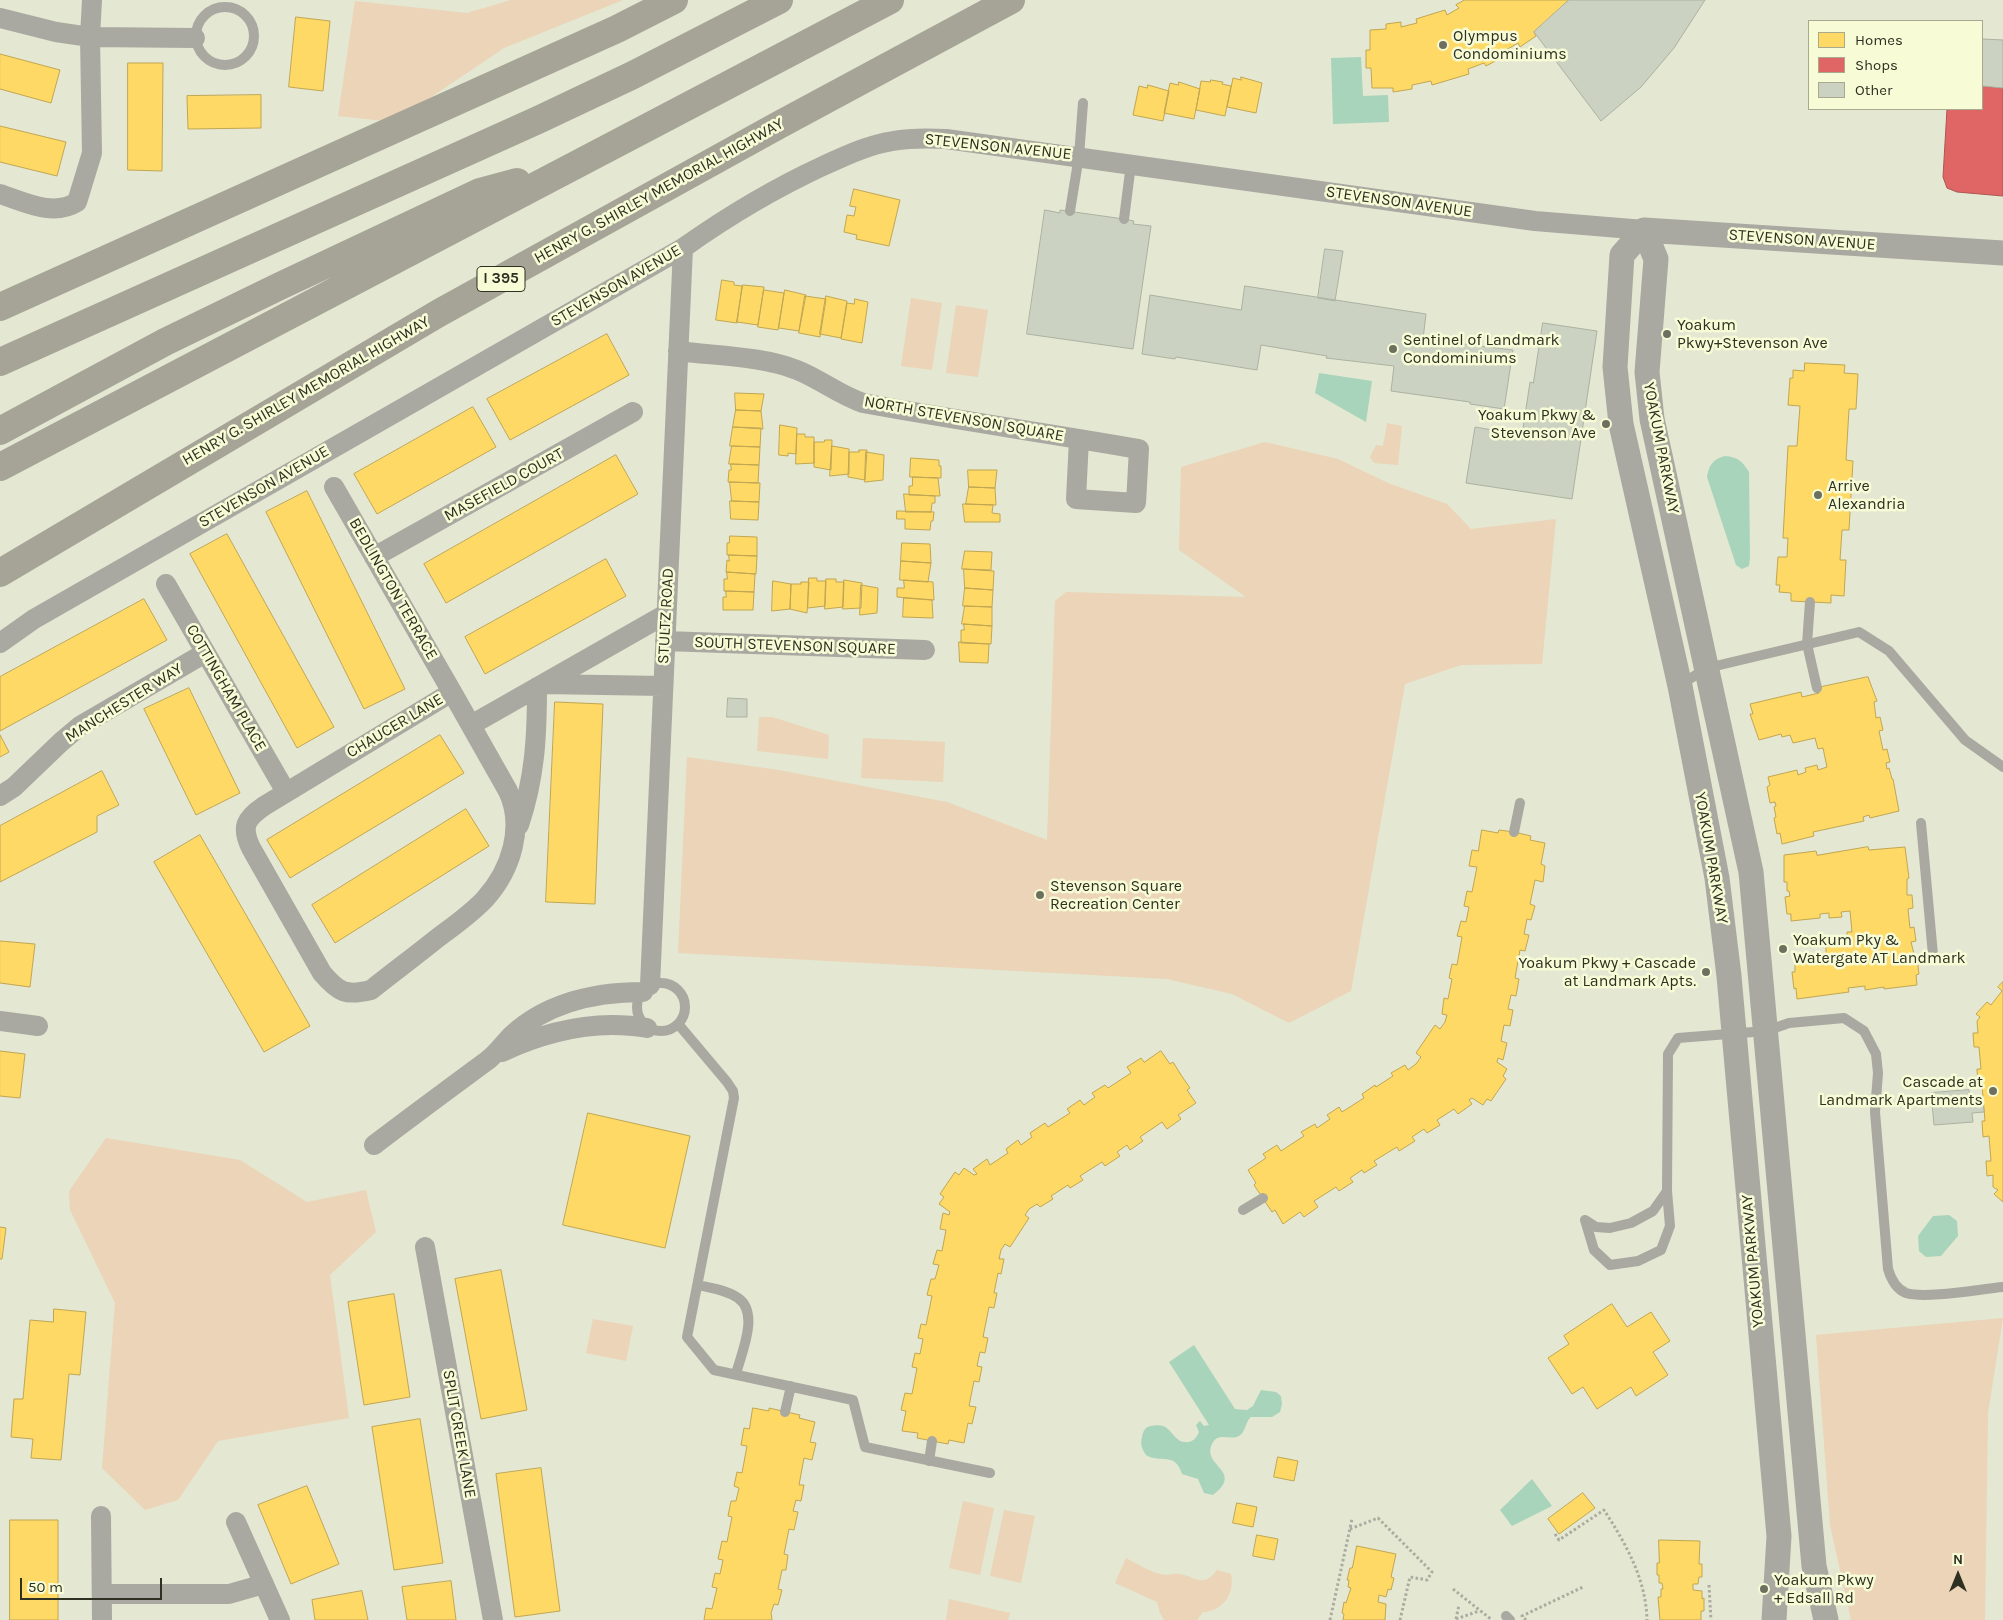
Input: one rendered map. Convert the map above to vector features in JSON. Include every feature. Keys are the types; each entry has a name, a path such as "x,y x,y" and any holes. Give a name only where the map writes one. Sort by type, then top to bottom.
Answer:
{"highway":[{"path":"0,307 617,28 674,0"},
{"path":"0,362 538,120 633,75 779,0"},
{"path":"0,467 890,0"},
{"name":"HENRY G. SHIRLEY MEMORIAL HIGHWAY","path":"0,573 440,313 776,126 1011,0"},
{"path":"0,430 165,342 472,196 573,165"}],"street":[{"path":"0,194 52,210 61,210 76,202 92,153 90,37 92,0"},
{"path":"0,18 56,32 90,37 195,38"},
{"name":"STEVENSON AVENUE","path":"0,643 34,619 683,248 735,212 803,175 858,150 892,141 916,138 946,139 1079,156 1535,221 1644,230 2003,253"},
{"name":"YOAKUM PARKWAY","path":"1774,1620 1779,1536 1729,976 1717,878 1680,686 1621,424 1616,367 1622,255 1644,230 1656,259 1646,372 1652,419 1751,872 1814,1566 1826,1620"},
{"name":"STULTZ ROAD","path":"647,988 683,248"},
{"name":"NORTH STEVENSON SQUARE","path":"678,351 784,365 807,374 846,397 863,403 1079,439"},
{"name":"MASEFIELD COURT","path":"374,558 633,412"},
{"name":"BEDLINGTON TERRACE","path":"334,487 452,692"},
{"name":"COTTINGHAM PLACE","path":"166,584 286,792"},
{"path":"471,725 666,614"},
{"name":"SOUTH STEVENSON SQUARE","path":"665,641 925,650"},
{"name":"MANCHESTER WAY","path":"0,796 14,787 80,726 206,653"},
{"path":"540,685 663,686"},
{"path":"516,832 527,801 533,774 540,685"},
{"name":"CHAUCER LANE","path":"452,692 471,725 515,805 516,832 512,852 503,872 496,886 474,910 371,990 358,993 344,993 332,985 322,973 251,848 245,836 246,824 255,812 286,792 452,692"},
{"path":"374,1144 493,1056 518,1030 532,1020 576,999 647,988"},
{"path":"0,1021 38,1026"},
{"path":"493,1056 533,1039 563,1032 612,1024 647,1028"},
{"name":"SPLIT CREEK LANE","path":"425,1247 493,1620"},
{"path":"101,1516 102,1620"},
{"path":"236,1522 280,1620"},
{"path":"103,1594 229,1594 264,1584"}],"lane":[{"path":"218,7 238,9 252,24 254,44 242,61 222,65 204,57 195,38 201,18 218,7"},
{"path":"1070,211 1079,156 1083,103"},
{"path":"1124,219 1131,164"},
{"path":"1810,602 1807,644 1817,688"},
{"path":"1680,686 1707,668 1859,632 1889,652 1965,740 2003,767"},
{"path":"1514,832 1520,803"},
{"path":"1921,823 1933,955"},
{"path":"667,983 681,993 686,1009 679,1024 664,1032 647,1028 637,1014 638,997 647,988 667,983"},
{"path":"1667,1191 1653,1211 1631,1223 1610,1228 1596,1227 1585,1220 1594,1250 1610,1265 1638,1261 1661,1250 1670,1226 1667,1191 1668,1054 1678,1038 1734,1035 1766,1031 1789,1023 1844,1018 1864,1030 1876,1054 1878,1073 1875,1112 1888,1269 1891,1280 1905,1292 1916,1294 2003,1287"},
{"path":"679,1024 727,1082 733,1091 734,1098 687,1337 714,1370 853,1400 866,1447 990,1473"},
{"path":"1243,1210 1263,1198"},
{"path":"698,1284 731,1294 744,1303 748,1310 749,1322 736,1374"},
{"path":"785,1412 791,1386"},
{"path":"929,1461 932,1441"}],"path":[{"path":"1555,1534 1559,1540 1604,1510 1617,1530 1642,1581 1648,1620"},
{"path":"1350,1529 1378,1518 1432,1572 1427,1580 1410,1577 1400,1620"},
{"path":"1330,1620 1352,1520"},
{"path":"1709,1585 1711,1620"},
{"path":"1522,1616 1583,1587"},
{"path":"1454,1589 1492,1620"},
{"path":"1456,1619 1460,1605"},
{"path":"1456,1619 1480,1610"}],"shaded area":[{"path":"511,0 623,0 504,48 394,122 338,116 355,1 467,13"},
{"path":"1361,57 1363,96 1388,95 1389,122 1333,124 1331,58"},
{"path":"911,298 942,303 932,370 901,366"},
{"path":"956,305 988,310 978,377 946,373"},
{"path":"1319,373 1372,381 1366,422 1315,393"},
{"path":"1387,423 1402,426 1398,465 1374,463 1370,457 1376,445 1383,446"},
{"path":"1265,442 1338,459 1388,483 1447,504 1471,529 1556,519 1542,664 1461,665 1405,684 1351,991 1289,1023 1232,994 1167,979 678,953 687,757 779,770 947,802 1047,840 1055,601 1066,592 1246,597 1179,550 1181,467"},
{"path":"1725,456 1739,460 1749,472 1750,557 1749,566 1742,569 1736,565 1707,477 1712,463"},
{"path":"759,717 772,717 829,735 828,759 757,751"},
{"path":"863,738 945,742 943,782 861,778"},
{"path":"106,1138 240,1160 307,1202 366,1190 376,1232 330,1275 349,1418 218,1441 178,1500 145,1510 102,1468 115,1303 70,1210 69,1191"},
{"path":"1949,1215 1957,1221 1958,1236 1941,1256 1926,1257 1919,1251 1918,1236 1933,1216"},
{"path":"2003,1318 1988,1413 1985,1620 1851,1620 1830,1525 1816,1335"},
{"path":"593,1319 633,1326 626,1361 586,1353"},
{"path":"1194,1345 1235,1409 1247,1410 1253,1406 1261,1390 1276,1392 1281,1396 1280,1412 1272,1417 1251,1417 1239,1436 1217,1438 1212,1444 1210,1452 1212,1458 1224,1474 1225,1480 1222,1487 1213,1495 1204,1493 1198,1479 1182,1474 1176,1463 1171,1460 1146,1455 1141,1444 1144,1431 1149,1427 1163,1426 1179,1440 1187,1442 1197,1437 1199,1432 1196,1425 1200,1421 1204,1426 1209,1425 1169,1362"},
{"path":"1532,1479 1552,1506 1512,1526 1500,1510"},
{"path":"963,1501 994,1508 980,1575 949,1568"},
{"path":"1004,1510 1035,1516 1021,1583 990,1576"},
{"path":"1126,1558 1151,1571 1166,1575 1184,1575 1198,1580 1207,1579 1217,1570 1231,1574 1232,1581 1229,1595 1222,1605 1203,1612 1197,1620 1164,1620 1157,1602 1115,1583"},
{"path":"949,1599 1010,1613 1008,1620 946,1620"}],"building: Homes":[{"name":"Olympus Condominiums","path":"1465,0 1569,0 1563,7 1566,10 1552,22 1549,20 1534,32 1536,36 1520,47 1518,43 1501,53 1503,57 1486,66 1484,63 1468,69 1469,74 1432,85 1431,81 1412,85 1412,89 1393,92 1393,88 1372,88 1371,68 1366,68 1366,50 1370,50 1370,30 1386,29 1386,24 1401,22 1401,27 1417,23 1416,19 1445,10 1447,15 1459,8 1456,5"},
{"path":"296,17 330,21 323,91 289,87"},
{"path":"0,54 60,70 51,103 0,89"},
{"path":"128,63 163,63 162,171 128,170"},
{"path":"1241,77 1262,83 1256,113 1227,107 1233,78 1241,80"},
{"path":"1211,80 1223,82 1222,84 1231,86 1225,116 1196,110 1201,81 1210,82"},
{"path":"1179,82 1200,89 1194,119 1164,113 1170,83 1178,85"},
{"path":"1148,85 1169,91 1163,121 1133,115 1139,86 1147,88"},
{"path":"261,95 261,128 188,129 187,96"},
{"path":"0,126 66,142 57,176 0,162"},
{"path":"854,189 900,200 889,246 856,239 857,235 844,232 847,215 854,216 856,207 850,206"},
{"path":"722,280 734,282 734,285 742,286 737,323 716,320"},
{"path":"743,285 764,287 758,325 737,322"},
{"path":"764,290 784,293 778,330 758,327"},
{"path":"785,290 806,295 799,331 779,328"},
{"path":"805,296 826,299 820,337 799,333"},
{"path":"826,296 847,301 841,338 820,334"},
{"path":"855,299 868,302 862,343 841,339 847,303 854,304"},
{"path":"607,334 629,375 510,440 487,399"},
{"name":"Arrive Alexandria","path":"1805,363 1845,365 1844,373 1858,374 1856,409 1849,409 1846,460 1853,461 1849,530 1842,530 1840,560 1846,560 1844,596 1831,595 1831,603 1791,601 1791,593 1779,592 1780,585 1776,585 1778,557 1787,557 1788,538 1783,538 1788,446 1797,446 1800,406 1788,405 1790,378 1793,378 1793,370 1804,371"},
{"path":"735,393 764,394 761,411 736,410"},
{"path":"473,407 496,447 377,514 354,474"},
{"path":"736,410 761,411 763,429 733,427"},
{"path":"780,425 797,428 796,454 788,453 788,456 779,455"},
{"path":"733,427 761,428 760,447 730,446"},
{"path":"797,434 805,434 805,437 814,437 814,463 796,464"},
{"path":"825,440 832,440 831,470 814,467 814,442 824,442"},
{"path":"732,446 760,447 759,465 729,464"},
{"path":"832,446 849,449 849,474 830,476"},
{"path":"859,450 867,450 865,480 848,477 849,452 859,452"},
{"path":"866,452 884,455 883,480 865,482"},
{"path":"616,455 638,494 446,603 424,564"},
{"path":"911,458 939,460 941,478 910,477"},
{"path":"731,464 759,465 758,483 728,482"},
{"path":"968,470 997,470 995,488 969,487"},
{"path":"913,477 938,478 940,496 909,495 909,486 912,486"},
{"path":"730,482 760,483 759,502 732,501"},
{"path":"969,487 995,488 996,505 966,504"},
{"path":"307,491 405,689 364,709 266,512"},
{"path":"904,494 935,496 935,503 932,503 931,512 906,512"},
{"path":"730,501 759,502 758,520 731,519"},
{"path":"963,504 993,505 992,513 1000,514 1000,522 965,522"},
{"path":"897,511 934,512 930,530 905,529 905,519 897,519"},
{"path":"227,534 334,727 297,748 190,554"},
{"path":"730,536 757,537 757,556 727,555 727,543 729,543"},
{"path":"902,543 930,544 931,563 901,561"},
{"path":"965,551 992,552 991,570 962,569"},
{"path":"729,555 757,556 756,574 726,572"},
{"path":"606,559 626,596 485,674 465,637"},
{"path":"901,561 931,563 928,582 900,580"},
{"path":"964,569 994,571 993,590 965,588"},
{"path":"727,572 755,574 754,592 724,591 724,579 727,579"},
{"path":"809,578 817,578 817,581 826,581 825,606 808,608"},
{"path":"826,579 836,579 836,582 844,582 843,607 825,609"},
{"path":"844,580 862,583 861,608 843,609"},
{"path":"904,580 933,582 934,600 897,597 897,588 904,588"},
{"path":"773,581 791,584 790,609 772,611"},
{"path":"801,582 809,582 807,613 790,609 791,584 801,584"},
{"path":"861,585 878,588 877,613 860,615"},
{"path":"965,588 993,590 992,607 963,606"},
{"path":"726,591 754,592 753,610 723,610 723,597 726,597"},
{"path":"904,598 932,600 933,618 903,617"},
{"path":"144,599 167,640 0,731 0,677"},
{"path":"965,606 992,607 992,626 962,624"},
{"path":"964,624 992,626 991,644 961,643 961,630 964,630"},
{"path":"959,642 989,644 988,663 960,662"},
{"path":"1868,677 1877,701 1874,702 1876,718 1880,717 1883,730 1879,731 1883,750 1887,749 1890,762 1886,763 1887,769 1889,768 1893,779 1899,811 1870,818 1869,815 1863,817 1864,821 1813,832 1814,836 1782,844 1780,833 1777,834 1774,818 1776,817 1775,802 1770,803 1767,787 1770,785 1768,777 1797,770 1798,775 1806,772 1805,768 1817,765 1818,770 1827,767 1823,748 1818,749 1815,738 1793,743 1790,735 1782,737 1781,734 1759,740 1750,714 1753,714 1750,704 1801,692 1802,697 1819,693 1817,688"},
{"path":"189,688 240,793 196,815 144,709"},
{"path":"555,702 603,704 595,904 546,902"},
{"path":"0,735 9,752 0,757"},
{"path":"440,735 464,773 290,878 267,840"},
{"path":"102,771 119,805 97,816 97,832 0,882 0,826"},
{"path":"466,809 489,846 335,943 312,905"},
{"path":"1482,830 1498,833 1499,830 1514,832 1531,836 1530,840 1545,843 1541,864 1545,866 1543,882 1535,880 1530,904 1535,906 1531,920 1527,919 1524,934 1529,935 1525,951 1520,950 1515,978 1519,979 1516,996 1511,995 1508,1009 1513,1010 1510,1026 1504,1025 1501,1041 1507,1043 1503,1060 1498,1058 1497,1062 1507,1069 1503,1076 1506,1079 1491,1101 1487,1099 1483,1105 1472,1098 1469,1100 1472,1104 1458,1114 1454,1109 1437,1120 1440,1125 1427,1133 1424,1129 1412,1137 1415,1141 1399,1151 1397,1147 1374,1161 1377,1165 1364,1173 1362,1170 1350,1178 1353,1182 1339,1191 1336,1187 1314,1201 1318,1207 1304,1217 1300,1212 1283,1224 1275,1210 1272,1212 1254,1185 1256,1183 1248,1170 1266,1158 1263,1154 1277,1145 1281,1151 1304,1136 1301,1132 1315,1124 1317,1128 1330,1119 1327,1115 1339,1107 1342,1112 1364,1098 1362,1094 1393,1076 1391,1073 1405,1065 1408,1070 1421,1057 1416,1053 1435,1025 1440,1029 1447,1015 1442,1014 1444,998 1448,999 1452,979 1449,978 1452,964 1457,965 1462,937 1457,936 1461,921 1466,922 1469,907 1464,906 1467,891 1472,892 1477,867 1469,866 1472,850 1478,851"},
{"path":"200,835 310,1026 264,1052 154,862"},
{"path":"1868,847 1869,850 1905,847 1909,878 1907,879 1907,895 1912,895 1913,908 1908,909 1910,928 1914,927 1916,941 1911,942 1915,958 1917,958 1919,974 1916,975 1917,985 1865,990 1865,986 1848,988 1849,992 1797,999 1792,972 1795,972 1795,962 1826,956 1826,947 1848,944 1847,932 1852,932 1850,911 1841,912 1842,917 1829,918 1829,913 1820,914 1820,918 1791,921 1791,914 1787,914 1785,897 1790,896 1789,891 1787,891 1787,882 1784,882 1784,855 1816,851 1817,855"},
{"path":"0,941 35,944 30,987 0,983"},
{"name":"Cascade at Landmark Apartments","path":"2003,982 2003,1202 1994,1194 1998,1190 1993,1187 1993,1175 1987,1176 1986,1161 1991,1161 1989,1136 1983,1137 1982,1121 1985,1121 1982,1085 1978,1085 1977,1069 1981,1069 1979,1047 1974,1047 1973,1033 1978,1033 1977,1021 1980,1017 1976,1014 1987,1002 1991,1005 2002,991 1998,987"},
{"path":"0,1051 25,1054 20,1098 0,1096"},
{"path":"1161,1051 1170,1064 1173,1062 1190,1088 1187,1090 1196,1103 1178,1115 1181,1119 1167,1129 1162,1122 1140,1137 1143,1141 1130,1150 1127,1145 1117,1152 1120,1156 1105,1166 1102,1162 1080,1176 1083,1180 1070,1188 1068,1185 1051,1196 1053,1199 1040,1207 1037,1204 1029,1209 1025,1215 1029,1218 1010,1247 1005,1244 999,1259 1004,1259 1001,1274 998,1273 994,1293 997,1293 994,1308 989,1307 983,1337 988,1338 985,1353 980,1352 977,1366 982,1367 979,1382 974,1381 969,1406 976,1407 972,1424 968,1423 964,1443 949,1440 948,1444 917,1438 918,1433 902,1431 906,1411 901,1410 905,1393 912,1394 917,1368 912,1367 915,1353 920,1354 923,1339 918,1338 921,1324 926,1325 932,1296 927,1295 931,1279 935,1279 939,1265 933,1264 937,1250 942,1251 946,1230 940,1229 943,1213 949,1215 950,1212 939,1204 944,1197 940,1194 955,1172 959,1175 964,1168 974,1175 977,1174 973,1169 987,1159 990,1165 1008,1153 1006,1149 1018,1140 1021,1145 1032,1137 1030,1133 1045,1123 1048,1127 1070,1113 1067,1109 1080,1100 1084,1105 1095,1097 1092,1093 1105,1085 1108,1088 1131,1073 1127,1067 1141,1058 1144,1062"},
{"path":"588,1113 690,1136 665,1248 563,1225"},
{"path":"0,1227 6,1228 2,1259 0,1259"},
{"path":"501,1270 527,1410 481,1419 455,1279"},
{"path":"394,1294 410,1397 364,1405 348,1302"},
{"path":"1612,1304 1627,1327 1651,1312 1670,1341 1653,1352 1668,1375 1636,1396 1631,1387 1597,1409 1583,1387 1572,1394 1548,1358 1569,1344 1564,1336"},
{"path":"54,1309 86,1312 80,1375 69,1374 61,1460 31,1458 33,1439 11,1437 14,1399 23,1399 30,1320 53,1322"},
{"path":"753,1408 769,1411 769,1408 800,1415 799,1418 815,1422 810,1442 816,1443 812,1460 804,1458 799,1485 804,1485 801,1501 796,1500 793,1511 798,1512 794,1530 789,1529 784,1554 788,1555 786,1570 782,1570 778,1589 782,1590 778,1605 774,1604 771,1613 772,1620 704,1620 706,1608 712,1609 717,1588 712,1587 715,1573 720,1574 723,1560 718,1559 722,1541 727,1542 732,1517 728,1516 731,1501 736,1501 739,1488 734,1486 737,1472 742,1473 747,1446 741,1445 744,1428 749,1429"},
{"path":"420,1419 443,1563 394,1570 372,1427"},
{"path":"1278,1457 1298,1461 1294,1481 1274,1477"},
{"path":"541,1468 560,1611 515,1617 496,1474"},
{"path":"307,1486 339,1564 291,1584 258,1505"},
{"path":"1583,1493 1595,1508 1559,1534 1548,1519"},
{"path":"1237,1503 1257,1507 1253,1527 1233,1523"},
{"path":"10,1520 58,1520 58,1620 10,1620"},
{"path":"1257,1535 1278,1539 1274,1560 1253,1556"},
{"path":"1659,1540 1700,1541 1699,1564 1702,1564 1702,1577 1699,1577 1698,1584 1693,1584 1693,1590 1702,1591 1702,1599 1704,1598 1704,1611 1701,1611 1701,1620 1660,1620 1658,1597 1661,1597 1661,1589 1663,1589 1662,1583 1659,1583 1659,1575 1657,1575"},
{"path":"1357,1546 1396,1554 1391,1577 1394,1578 1391,1590 1388,1589 1386,1597 1379,1595 1378,1602 1386,1604 1385,1620 1343,1620 1344,1602 1346,1603 1351,1588 1348,1587 1349,1580 1347,1580"},
{"path":"451,1581 456,1620 407,1620 402,1587"},
{"path":"362,1591 368,1620 315,1620 312,1600"}],"building: Shops":[{"path":"1983,86 2003,88 2003,196 1957,192 1947,188 1943,177 1947,110 1983,110"}],"building: Other":[{"path":"1569,0 1705,0 1674,48 1641,87 1601,121 1534,32"},
{"path":"1983,39 2003,40 2003,88 1983,86"},
{"path":"1045,210 1060,213 1060,210 1124,219 1134,221 1133,224 1151,226 1133,349 1027,334"},
{"path":"1325,249 1343,251 1335,301 1318,298"},
{"name":"Sentinel of Landmark Condominiums","path":"1245,286 1426,314 1423,339 1513,350 1504,409 1470,404 1470,402 1391,391 1394,366 1326,358 1327,356 1261,345 1257,370 1176,357 1175,359 1142,354 1150,295 1241,310"},
{"path":"1543,323 1597,331 1572,499 1466,483 1475,427 1522,435 1530,382 1533,383"},
{"path":"728,698 747,699 747,717 727,717"},
{"path":"1969,1090 1970,1098 1983,1097 1984,1112 1972,1113 1973,1122 1934,1125 1931,1093"}],"place":[{"name":"Olympus Condominiums","path":"1443,45"},
{"name":"Yoakum Pkwy+Stevenson Ave","path":"1667,334"},
{"name":"Sentinel of Landmark Condominiums","path":"1393,349"},
{"name":"Yoakum Pkwy & Stevenson Ave","path":"1606,424"},
{"name":"Arrive Alexandria","path":"1818,495"},
{"name":"Stevenson Square Recreation Center","path":"1040,895"},
{"name":"Yoakum Pky & Watergate AT Landmark","path":"1783,949"},
{"name":"Yoakum Pkwy + Cascade at Landmark Apts.","path":"1706,972"},
{"name":"Cascade at Landmark Apartments","path":"1993,1091"},
{"name":"Yoakum Pkwy + Edsall Rd","path":"1764,1589"}]}
